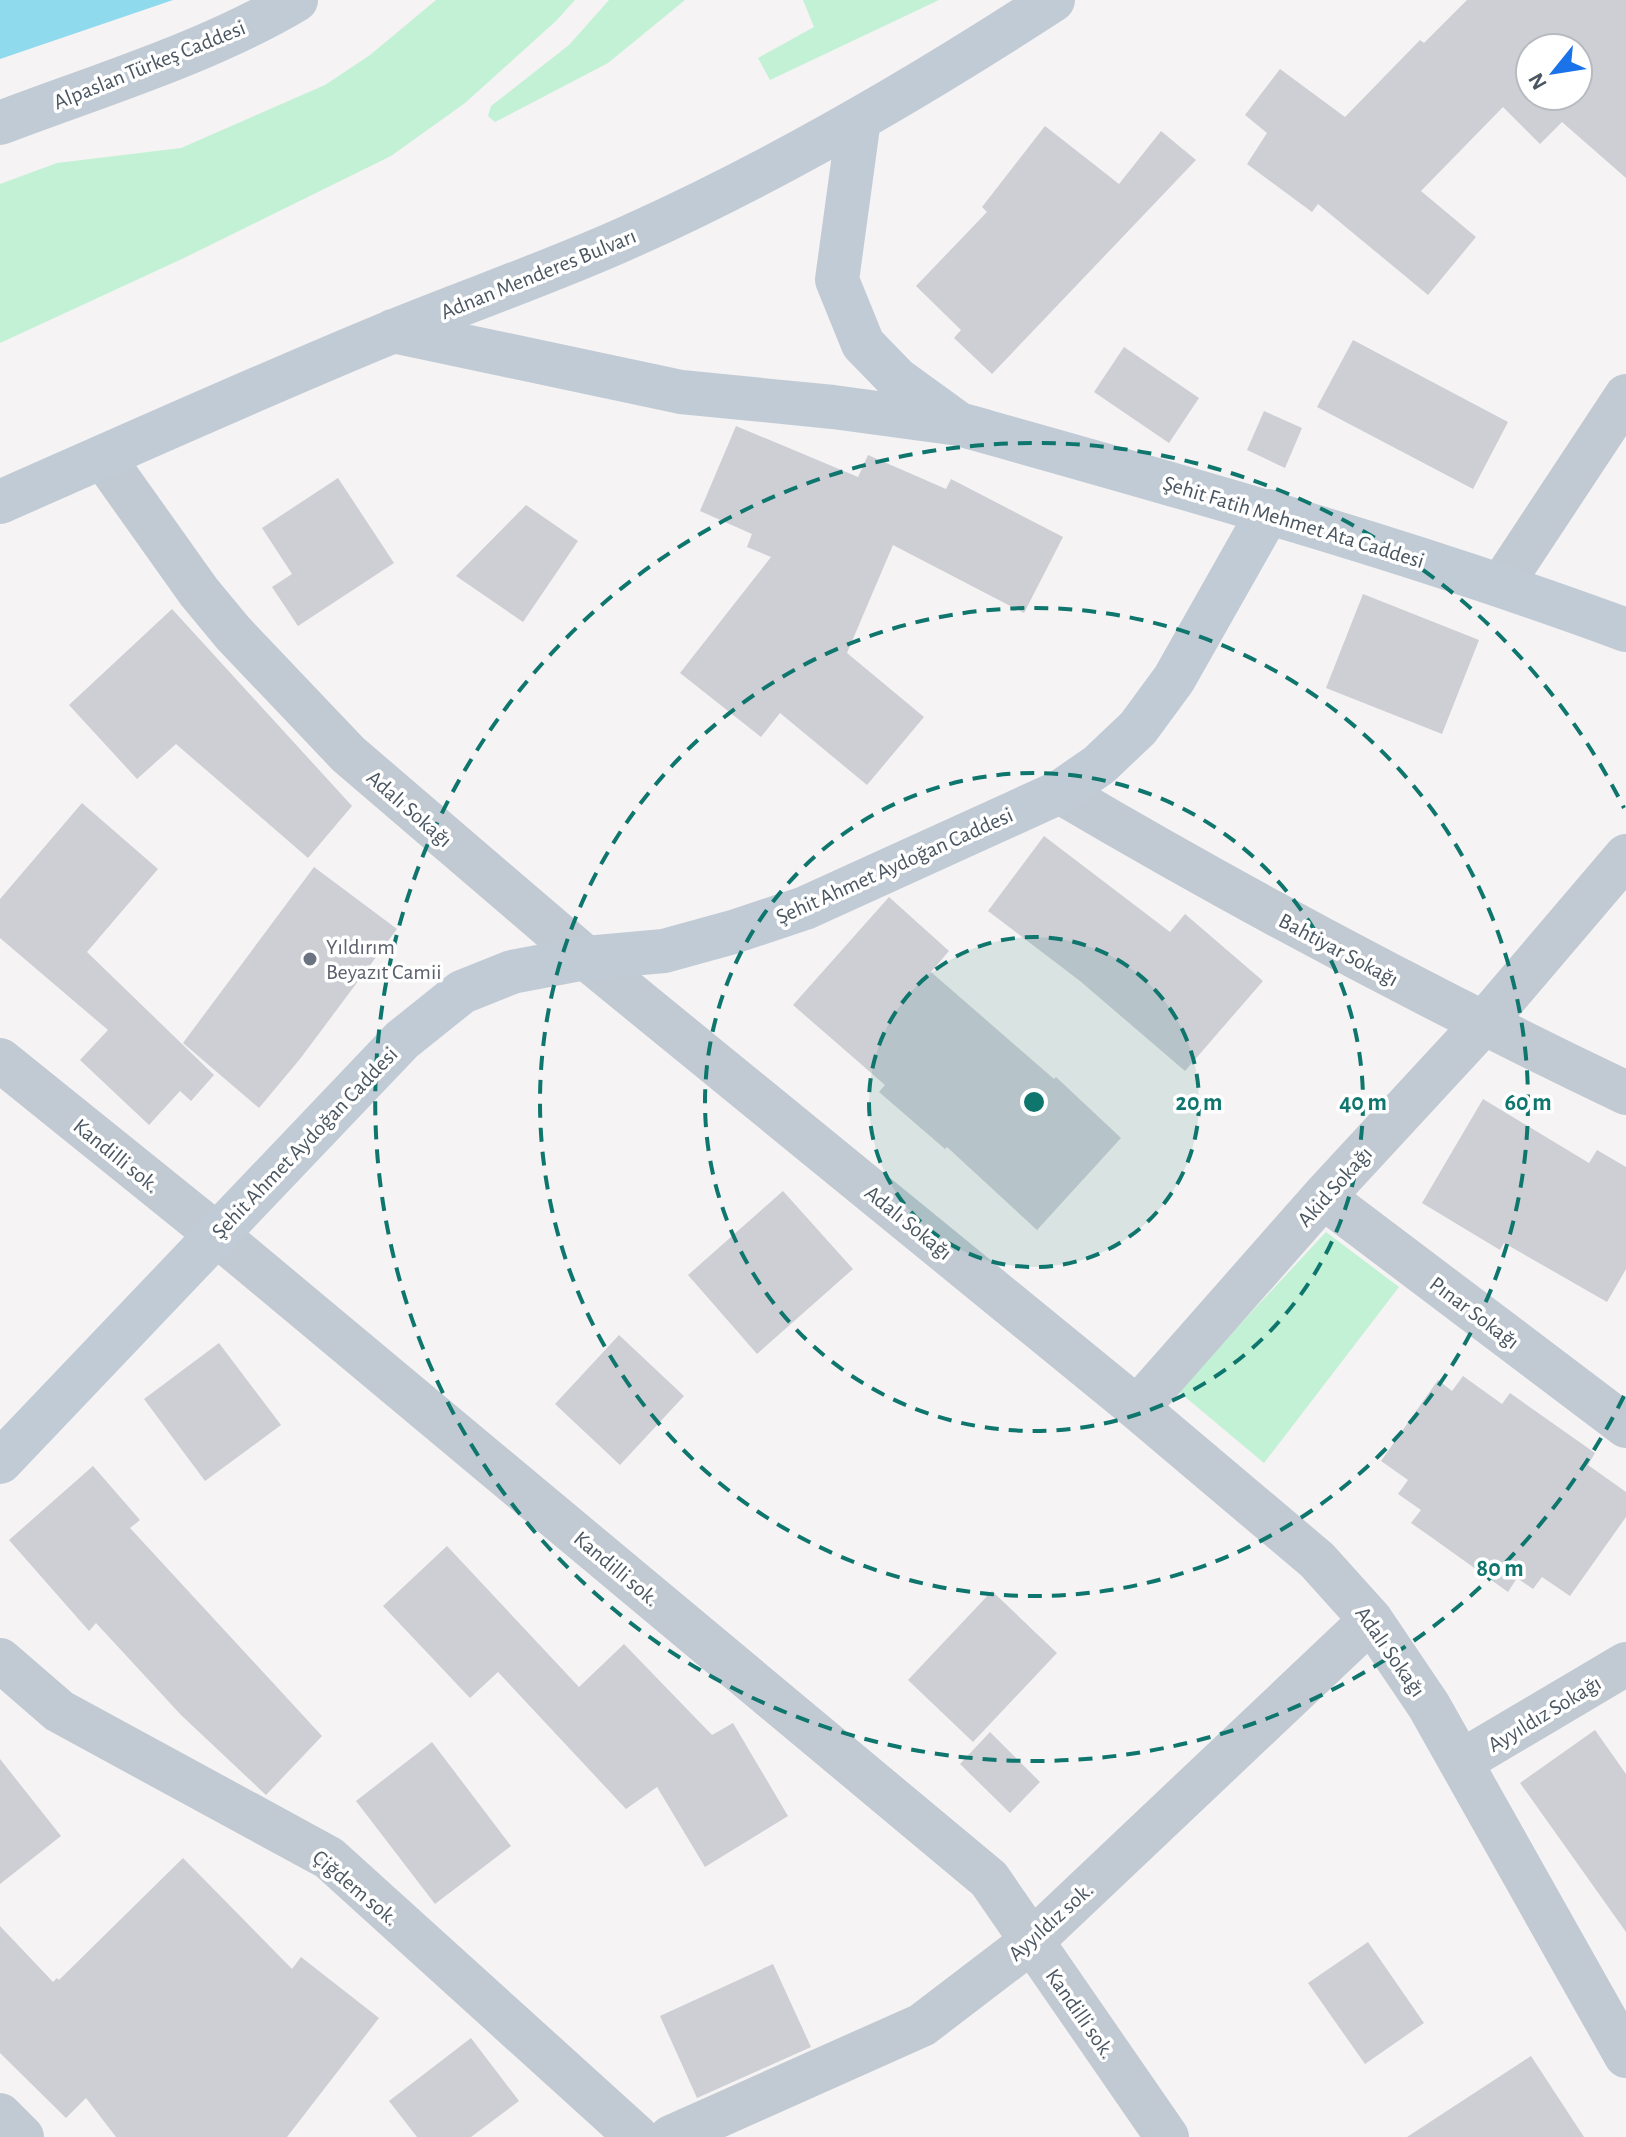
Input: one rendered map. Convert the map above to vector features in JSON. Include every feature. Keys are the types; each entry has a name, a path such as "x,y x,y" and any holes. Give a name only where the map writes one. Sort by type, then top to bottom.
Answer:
{"main road":[{"name":"Alpaslan Türkeş Caddesi","path":"0,123 202,46 265,19 296,0"},
{"name":"Adnan Menderes Bulvarı","path":"0,502 393,331 629,237 724,191 859,119 965,58 1053,0"},
{"name":"Şehit Fatih Mehmet Ata Caddesi","path":"859,119 837,280 863,344 897,379 959,424"},
{"name":"Şehit Fatih Mehmet Ata Caddesi","path":"393,331 681,392 833,407 959,424 1269,511 1502,584 1626,630"},
{"name":"Şehit Ahmet Aydoğan Caddesi","path":"0,1462 402,1040 462,992 512,972 586,958 664,951 805,908 1060,792 1099,765 1138,728 1174,679 1269,511"}],"street":[{"path":"1502,584 1626,396"},
{"name":"Adalı Sokağı","path":"103,457 199,592 292,696 360,764 586,958 1137,1408 1317,1560 1371,1620 1402,1662 1462,1761 1626,2056"},
{"name":"Bahtiyar Sokağı","path":"1060,792 1218,884 1482,1025 1626,1093"},
{"name":"Akid Sokağı","path":"1137,1408 1323,1197 1482,1025 1626,856"},
{"name":"Kandilli sok.","path":"0,1060 216,1234 989,1879 1167,2137"},
{"name":"Pınar Sokağı","path":"1323,1197 1626,1426"},
{"name":"Ayyıldız sok.","path":"671,2137 922,2025 1032,1941 1371,1620"},
{"name":"Çiğdem sok.","path":"0,1660 59,1711 329,1858 637,2137"},
{"name":"Ayyıldız Sokağı","path":"1462,1761 1626,1664"},
{"path":"0,2115 22,2137"}],"green space":[{"path":"436,0 575,0 465,103 391,156 184,258 0,343 0,184 57,163 181,148 325,85 370,55"},
{"path":"609,0 685,0 608,63 495,122 488,116 491,106 569,45"},
{"path":"803,0 939,0 770,80 758,58 814,27"},
{"path":"1326,1232 1399,1287 1264,1463 1178,1391"}],"water":[{"path":"0,0 173,0 0,59"}],"building":[{"path":"1467,0 1626,0 1626,178 1562,122 1540,144 1503,107 1421,191 1476,237 1428,295 1318,204 1312,212 1247,164 1267,133 1245,115 1280,69 1345,117 1420,40 1424,43"},
{"path":"1045,126 1119,184 1161,131 1196,160 992,374 954,338 961,330 916,286 987,212 982,207"},
{"path":"1353,340 1508,422 1473,489 1317,407"},
{"path":"1124,347 1199,398 1169,443 1094,392"},
{"path":"1264,411 1302,428 1285,468 1247,450"},
{"path":"736,426 858,477 868,455 946,489 951,479 1063,537 1024,613 893,545 847,653 924,717 867,785 780,713 761,737 680,673 771,557 747,547 752,534 700,511"},
{"path":"338,478 394,563 298,626 272,587 292,574 262,528"},
{"path":"526,505 578,541 523,622 456,576"},
{"path":"1363,594 1479,640 1442,734 1326,688"},
{"path":"172,609 352,806 308,858 176,744 137,779 69,705"},
{"path":"82,803 158,869 87,952 214,1075 191,1101 180,1091 149,1125 80,1060 108,1030 0,938 0,899"},
{"path":"1044,836 1170,932 1185,914 1263,981 1185,1071 1080,981 988,911"},
{"name":"Yıldırım Beyazıt Camii","path":"314,867 397,929 300,1059 259,1108 183,1043"},
{"path":"889,897 949,951 931,972 1054,1079 1056,1077 1121,1138 1037,1230 947,1147 945,1149 879,1092 885,1085 793,1005"},
{"path":"1483,1099 1589,1163 1597,1150 1626,1167 1626,1269 1607,1302 1504,1243 1500,1250 1422,1203"},
{"path":"783,1191 853,1269 757,1354 688,1275"},
{"path":"619,1335 684,1396 620,1465 555,1404"},
{"path":"219,1343 281,1425 205,1481 144,1399"},
{"path":"1463,1376 1502,1404 1510,1393 1595,1453 1588,1465 1626,1492 1626,1517 1570,1596 1542,1577 1533,1589 1517,1578 1508,1592 1411,1523 1421,1510 1398,1494 1408,1480 1381,1461 1438,1380 1452,1391"},
{"path":"93,1466 140,1520 130,1528 322,1736 266,1795 181,1715 96,1623 89,1631 9,1540"},
{"path":"447,1546 579,1687 624,1644 712,1735 733,1723 788,1816 705,1867 657,1787 626,1809 498,1672 470,1698 383,1606"},
{"path":"992,1591 1057,1653 973,1742 908,1680"},
{"path":"1595,1730 1626,1774 1626,1932 1520,1783"},
{"path":"990,1732 1040,1782 1010,1813 960,1764"},
{"path":"432,1742 511,1846 435,1904 356,1801"},
{"path":"0,1759 61,1836 0,1884"},
{"path":"183,1858 292,1969 301,1957 379,2018 287,2137 116,2137 86,2098 66,2118 0,2053 0,1926 53,1982 57,1978 59,1980"},
{"path":"1368,1942 1424,2023 1365,2064 1308,1983"},
{"path":"773,1964 811,2047 697,2098 660,2016"},
{"path":"471,2038 519,2101 471,2137 417,2137 389,2101"},
{"path":"1531,2056 1584,2137 1407,2137"}],"place":[{"name":"Yıldırım Beyazıt Camii","path":"310,959"}]}
